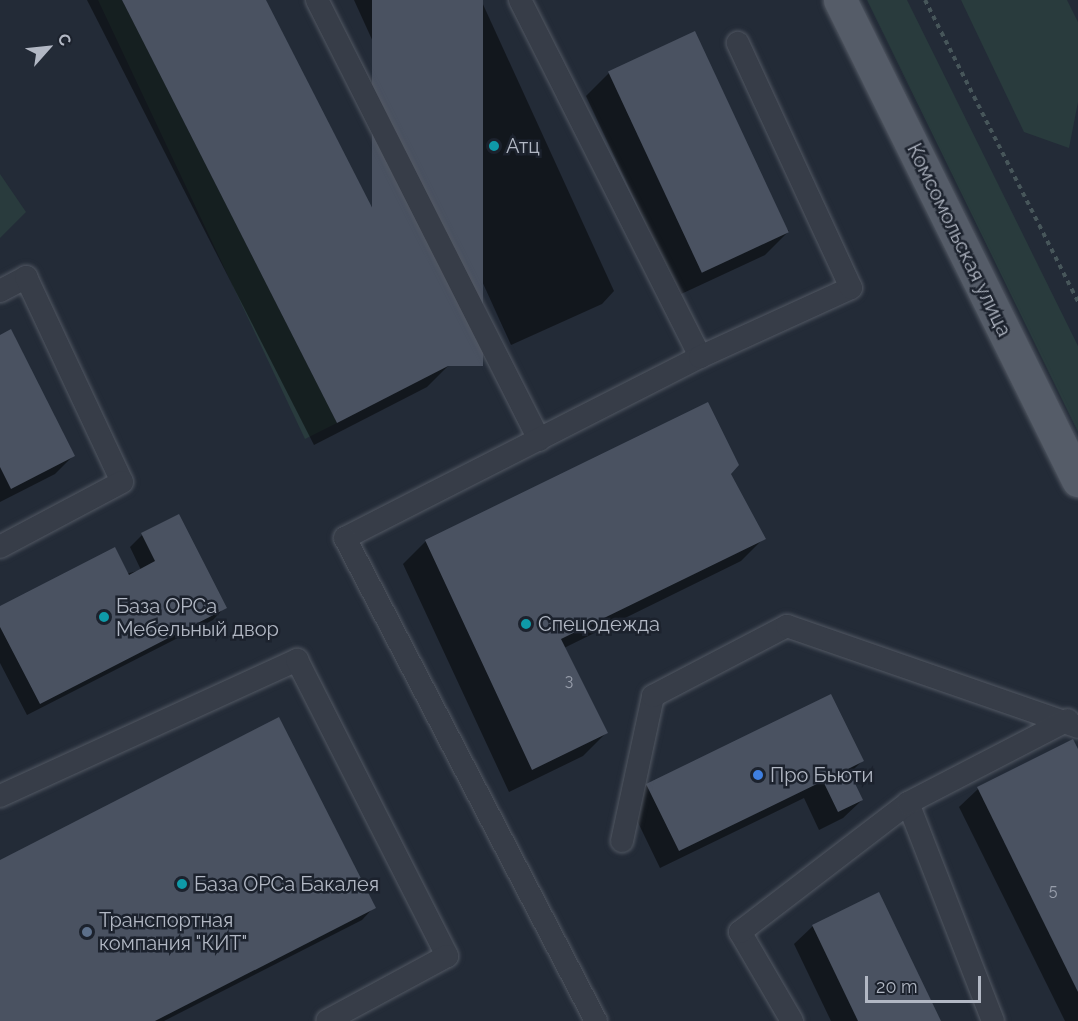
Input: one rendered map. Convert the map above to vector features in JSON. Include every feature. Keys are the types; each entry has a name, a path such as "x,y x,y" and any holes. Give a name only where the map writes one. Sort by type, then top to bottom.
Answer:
{"main road":[{"name":"Комсомольская улица","path":"840,0 1078,480"}],"lane":[{"path":"317,0 538,440"},
{"path":"520,0 700,357"},
{"path":"596,1021 345,538 700,357 851,288 738,43"},
{"path":"0,291 26,278 122,482 0,546"},
{"path":"622,841 653,696 787,626 1073,723"},
{"path":"2,788 297,660 447,956 327,1021"},
{"path":"792,1021 740,932 908,803 1073,723"},
{"path":"908,803 993,1021"}],"path":[{"path":"926,0 1078,301"}],"shaded area":[{"path":"98,0 122,0 337,423 305,439"},
{"path":"867,0 907,0 1078,346 1078,432"},
{"path":"961,0 1067,0 1078,22 1078,102 1069,148 1024,132"},
{"path":"0,174 26,212 0,238"}],"building":[{"path":"122,0 266,0 452,364 337,423"},
{"path":"372,0 483,0 483,366 372,366"},
{"path":"695,31 789,232 702,273 608,72"},
{"path":"11,329 75,456 11,489 0,467 0,335"},
{"path":"708,402 739,465 731,474 766,539 561,639 608,733 532,770 425,540"},
{"name":"База ОРСа Мебельный двор","path":"179,514 227,608 40,704 0,627 0,606 115,547 129,575 155,561 141,533"},
{"name":"Про Бьюти","path":"831,694 864,761 848,769 863,800 838,812 823,781 679,851 646,784"},
{"name":"База ОРСа Бакалея","path":"279,717 376,908 155,1021 0,1021 0,860"},
{"path":"1073,739 1078,749 1078,992 977,787"},
{"path":"879,892 941,1021 858,1021 812,925"}],"place":[{"name":"Атц","path":"494,146"},
{"name":"База ОРСа Мебельный двор","path":"104,617"},
{"name":"Спецодежда","path":"526,624"},
{"name":"Про Бьюти","path":"758,775"},
{"name":"База ОРСа Бакалея","path":"182,884"},
{"name":"Транспортная компания \"КИТ\"","path":"87,932"}]}
